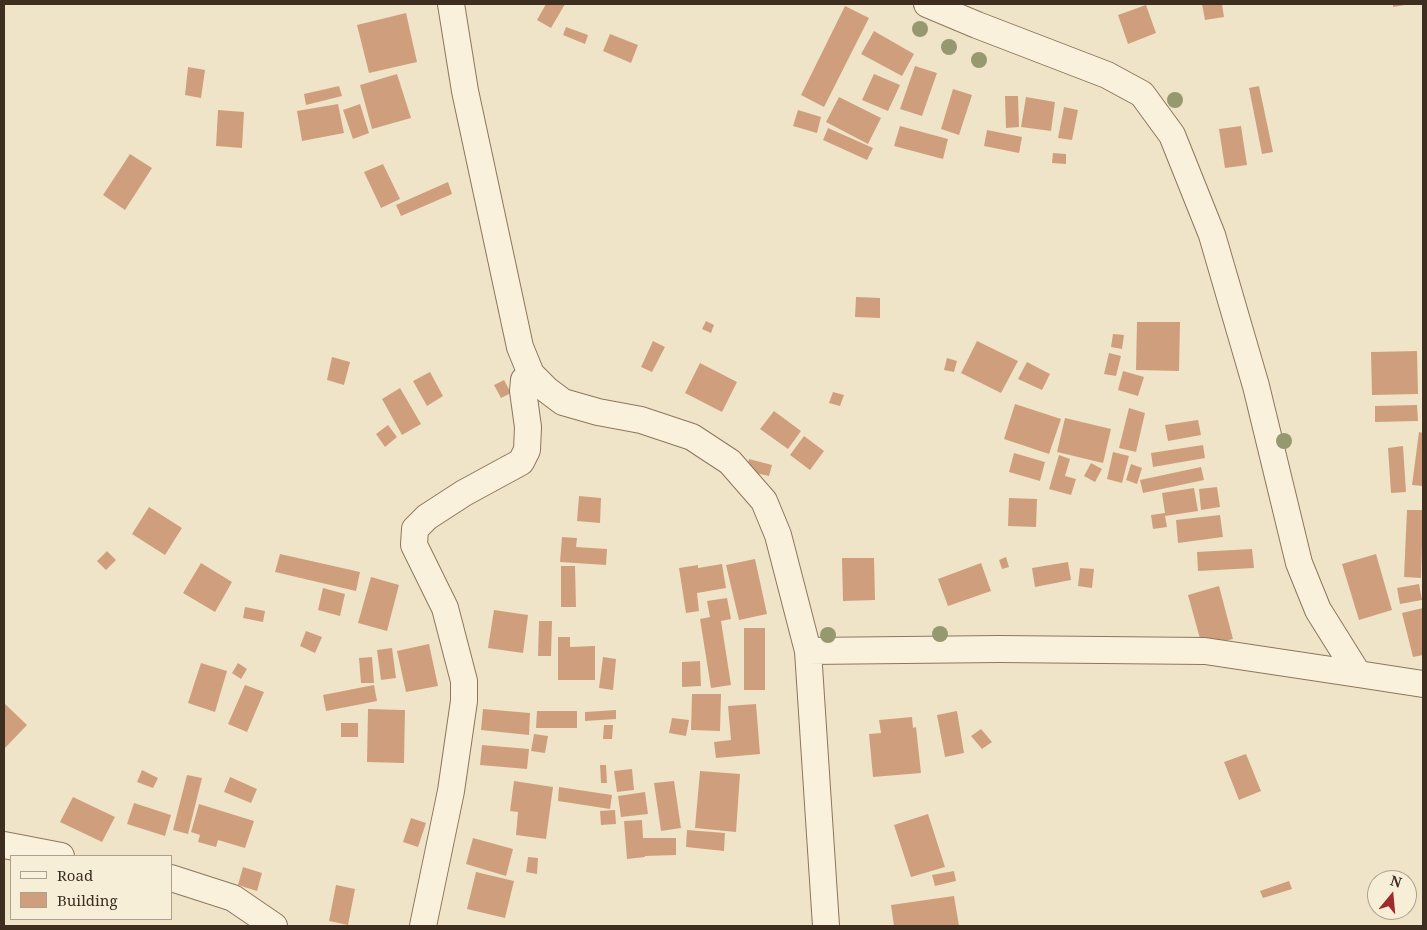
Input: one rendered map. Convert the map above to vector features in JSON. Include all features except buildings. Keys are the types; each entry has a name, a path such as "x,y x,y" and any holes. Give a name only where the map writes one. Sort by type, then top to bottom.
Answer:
{"street":[{"path":"451,4 465,91 520,347 531,374 547,390 563,402 598,412 641,420 692,437 730,462 764,501 778,535 808,651 826,926"},
{"path":"927,4 976,14 1107,75 1142,94 1172,135 1212,235 1256,386 1299,563 1318,610 1358,674"},
{"path":"424,926 451,791 464,701 464,681 445,608 414,545 415,529 427,517 464,493 521,462 527,450 528,427 523,391 524,380 531,374"},
{"path":"808,651 999,649 1205,651 1423,684"},
{"path":"4,845 56,855"},
{"path":"172,878 233,898 274,926"}]}
